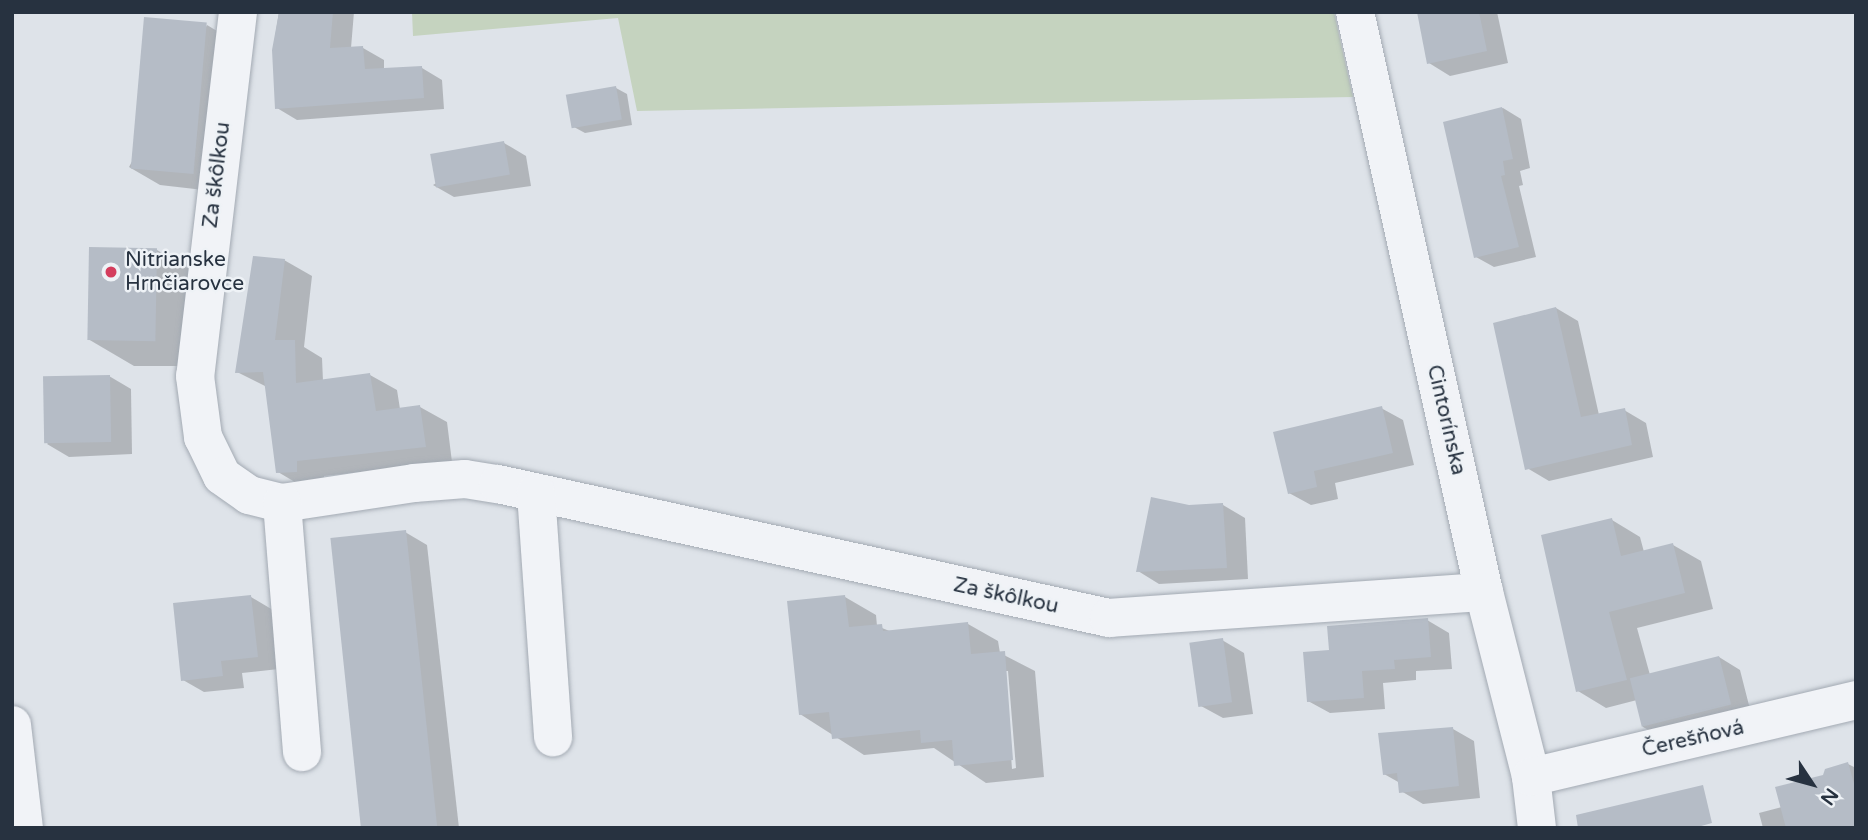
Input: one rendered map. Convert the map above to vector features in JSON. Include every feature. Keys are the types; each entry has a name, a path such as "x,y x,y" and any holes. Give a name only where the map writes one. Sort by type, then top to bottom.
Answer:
{"street":[{"name":"Za škôlkou","path":"238,12 195,376 202,437 222,476 249,495 282,503 465,479 1109,618 1484,592"},
{"name":"Cintorínska","path":"1355,12 1484,592 1531,777 1537,828"},
{"path":"536,493 553,737"},
{"path":"282,503 302,752"},
{"name":"Čerešňová","path":"1531,777 1856,700"},
{"path":"12,725 24,828"}],"green space":[{"path":"412,12 1334,12 1353,97 637,111 618,18 413,36"}],"building":[{"path":"279,12 333,12 330,48 363,46 365,69 422,66 424,98 275,109 272,50"},
{"path":"1417,12 1479,12 1487,51 1427,64"},
{"path":"144,17 207,22 194,174 131,168"},
{"path":"616,86 622,119 572,128 566,95"},
{"path":"1502,107 1513,159 1503,161 1505,175 1501,176 1519,247 1474,258 1443,122"},
{"path":"504,141 510,174 436,188 430,154"},
{"path":"89,247 157,248 155,341 87,340"},
{"path":"253,256 285,259 275,340 295,340 296,383 370,373 376,411 420,405 426,447 297,461 297,472 276,473 263,372 235,373"},
{"path":"1556,307 1581,417 1625,408 1632,445 1525,470 1493,323"},
{"path":"110,375 111,442 44,443 43,376"},
{"path":"1382,406 1393,453 1314,471 1317,487 1288,494 1273,432"},
{"path":"1151,497 1189,505 1223,503 1227,568 1136,572"},
{"path":"1612,518 1621,556 1673,543 1685,593 1609,612 1627,680 1576,692 1541,535"},
{"path":"406,530 437,828 361,828 330,538"},
{"path":"251,595 258,657 221,661 223,676 181,681 173,603"},
{"path":"845,595 849,627 882,624 883,631 968,622 971,654 1005,651 1013,760 954,766 952,740 921,743 920,730 832,739 829,712 799,715 787,601"},
{"path":"1428,618 1431,657 1394,660 1395,669 1362,671 1364,698 1307,702 1303,652 1329,650 1327,626"},
{"path":"1223,638 1232,702 1198,707 1189,643"},
{"path":"1719,656 1731,705 1642,727 1630,678"},
{"path":"1453,727 1459,786 1399,793 1397,773 1383,775 1378,733"},
{"path":"1848,762 1856,791 1856,828 1786,828 1775,787 1823,775 1825,769"},
{"path":"1703,785 1712,823 1694,828 1578,828 1576,815"}],"place":[{"name":"Nitrianske Hrnčiarovce","path":"111,272"}]}
